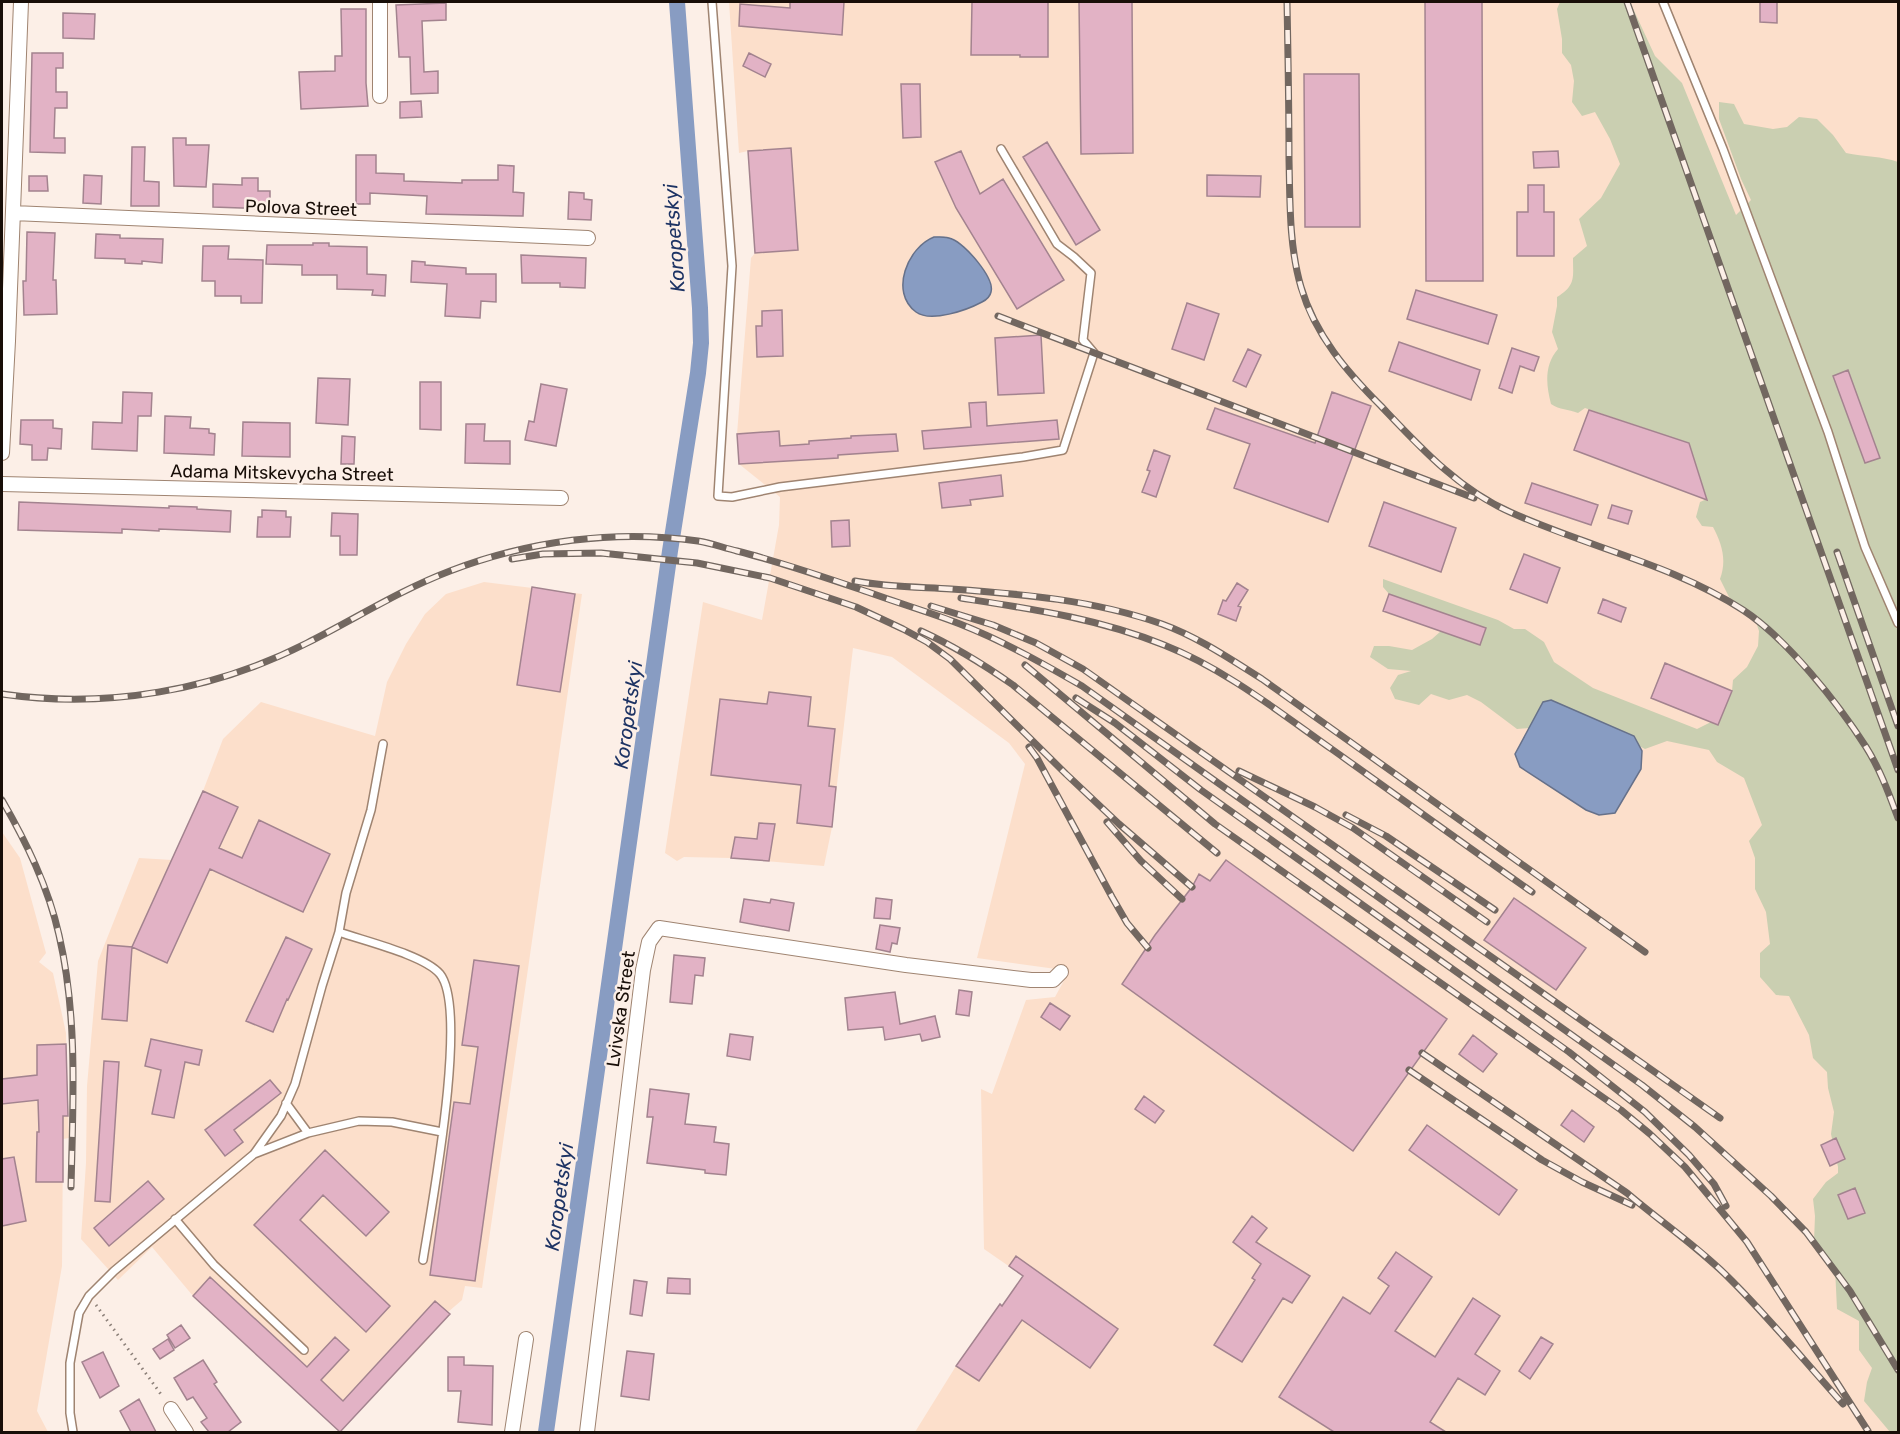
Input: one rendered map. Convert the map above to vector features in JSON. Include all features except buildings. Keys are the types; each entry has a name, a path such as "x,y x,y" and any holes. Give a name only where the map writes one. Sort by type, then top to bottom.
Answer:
{"street":[{"path":"2,453 21,2"},
{"path":"380,2 380,96"},
{"name":"Polova Street","path":"13,213 588,238"},
{"name":"Adama Mitskevycha Street","path":"2,484 561,498"},
{"name":"Lvivska Street","path":"587,1432 643,970 649,942 659,928 906,966 1053,980 1061,972"},
{"path":"512,1432 526,1339"},
{"path":"171,1409 186,1432"}],"lane":[{"path":"712,2 732,266 718,496 732,497 780,487 1063,450 1094,353 1083,340 1091,273 1057,244 1001,149"},
{"path":"1663,2 1724,149 1828,432 1865,547 1899,623"},
{"path":"73,1432 70,1413 70,1363 80,1313 89,1296 114,1271 254,1154 280,1116 295,1084 339,932 346,893 371,810 383,744"},
{"path":"339,932 425,962 441,975 447,994 452,1023 451,1063 423,1260"},
{"path":"286,1103 308,1133"},
{"path":"254,1154 308,1133 359,1121 392,1122 442,1132"},
{"path":"175,1219 214,1265 304,1350"}],"path":[{"path":"89,1296 171,1409"}],"shaded area":[{"path":"729,2 1898,2 1898,1432 915,1432 956,1366 1000,1304 1003,1306 1023,1276 984,1249 981,1089 992,1094 1026,1000 1055,997 1067,975 1056,969 977,958 1025,764 1009,743 892,657 853,648 832,827 824,866 731,858 684,857 677,861 665,853 703,602 762,620 779,525 780,497 739,464 737,434 751,258 755,253 748,151 739,153"},
{"path":"484,582 582,594 482,1288 465,1286 462,1300 448,1312 429,1338 340,1432 193,1296 152,1247 118,1280 81,1239 86,1163 87,1086 98,961 139,858 172,860 223,739 261,702 375,736 387,682 406,644 425,614 446,594"},
{"path":"2,832 20,858 46,953 39,962 53,973 66,1033 69,1138 63,1139 62,1266 37,1411 48,1432 2,1432"}],"green space":[{"path":"1560,2 1630,2 1655,56 1682,83 1736,215 1751,200 1719,119 1719,102 1734,104 1744,124 1773,129 1787,127 1799,117 1817,119 1846,153 1898,162 1898,1432 1890,1432 1864,1401 1872,1368 1859,1350 1859,1321 1837,1309 1835,1268 1814,1241 1813,1199 1826,1182 1838,1173 1831,1134 1834,1112 1827,1072 1813,1058 1809,1035 1789,996 1776,995 1760,977 1760,953 1770,944 1766,912 1755,889 1755,858 1749,841 1762,825 1744,778 1717,762 1709,750 1667,741 1645,749 1639,746 1634,736 1543,703 1529,728 1517,729 1481,702 1467,695 1449,700 1431,694 1419,705 1395,699 1390,688 1398,675 1411,671 1388,669 1370,657 1374,646 1412,650 1441,631 1480,645 1486,629 1389,594 1383,587 1383,579 1498,620 1514,629 1525,629 1544,642 1554,662 1593,688 1697,729 1711,722 1718,725 1732,691 1733,680 1747,667 1758,646 1759,631 1754,616 1729,597 1720,579 1723,559 1716,533 1713,527 1702,526 1696,517 1700,502 1707,499 1689,443 1585,408 1578,413 1551,404 1547,375 1550,362 1558,349 1552,332 1557,297 1570,285 1573,258 1587,246 1579,219 1601,198 1620,164 1610,139 1595,112 1582,116 1572,102 1574,81 1571,65 1562,53 1557,9"}],"water":[{"path":"934,237 948,237 958,242 971,254 984,270 991,286 989,297 967,308 940,316 923,315 916,312 908,303 904,293 905,271 916,250"},
{"path":"1551,700 1634,736 1642,751 1641,769 1615,813 1599,815 1586,810 1520,767 1515,754 1543,702"}],"waterway":[{"name":"Koropetskyi","path":"546,1432 701,343 677,2"}],"railway":[{"path":"1287,2 1290,191 1294,256 1307,305 1324,337 1344,366 1410,437 1441,466 1491,503 1539,524 1687,580 1716,594 1759,622 1810,672 1854,730 1876,764 1898,818"},
{"path":"1627,2 1898,770"},
{"path":"998,316 1474,498"},
{"path":"2,694 80,699 119,697 197,684 271,660 413,587 450,571 541,545 604,537 635,536 708,543 802,570 937,615 1007,645 1082,686 1642,1085 1695,1127 1771,1196 1806,1232 1850,1291 1898,1370"},
{"path":"1837,552 1898,726"},
{"path":"512,559 543,554 601,553 697,563 770,578 856,607 903,629 927,642 950,659 1119,824 1192,887"},
{"path":"855,581 891,586 1058,599 1136,616 1188,635 1262,679 1645,952"},
{"path":"961,598 1089,621 1164,645 1209,666 1272,706 1532,892"},
{"path":"931,606 993,625 1036,643 1083,669 1720,1118"},
{"path":"921,631 968,656 1013,685 1217,853"},
{"path":"1025,665 1215,824 1621,1110 1650,1134 1685,1167 1747,1242 1868,1431"},
{"path":"1076,698 1115,723 1201,790 1569,1052 1645,1112 1689,1155 1714,1184 1726,1206"},
{"path":"1029,747 1127,923 1148,948"},
{"path":"1239,771 1353,828 1487,922"},
{"path":"2,800 28,848 49,899 65,966 73,1060 71,1187"},
{"path":"1346,815 1386,836 1495,910"},
{"path":"1107,822 1141,861 1182,899"},
{"path":"1422,1053 1627,1193 1694,1247 1720,1269 1775,1326 1843,1404"},
{"path":"1409,1070 1542,1160 1632,1205"}]}
